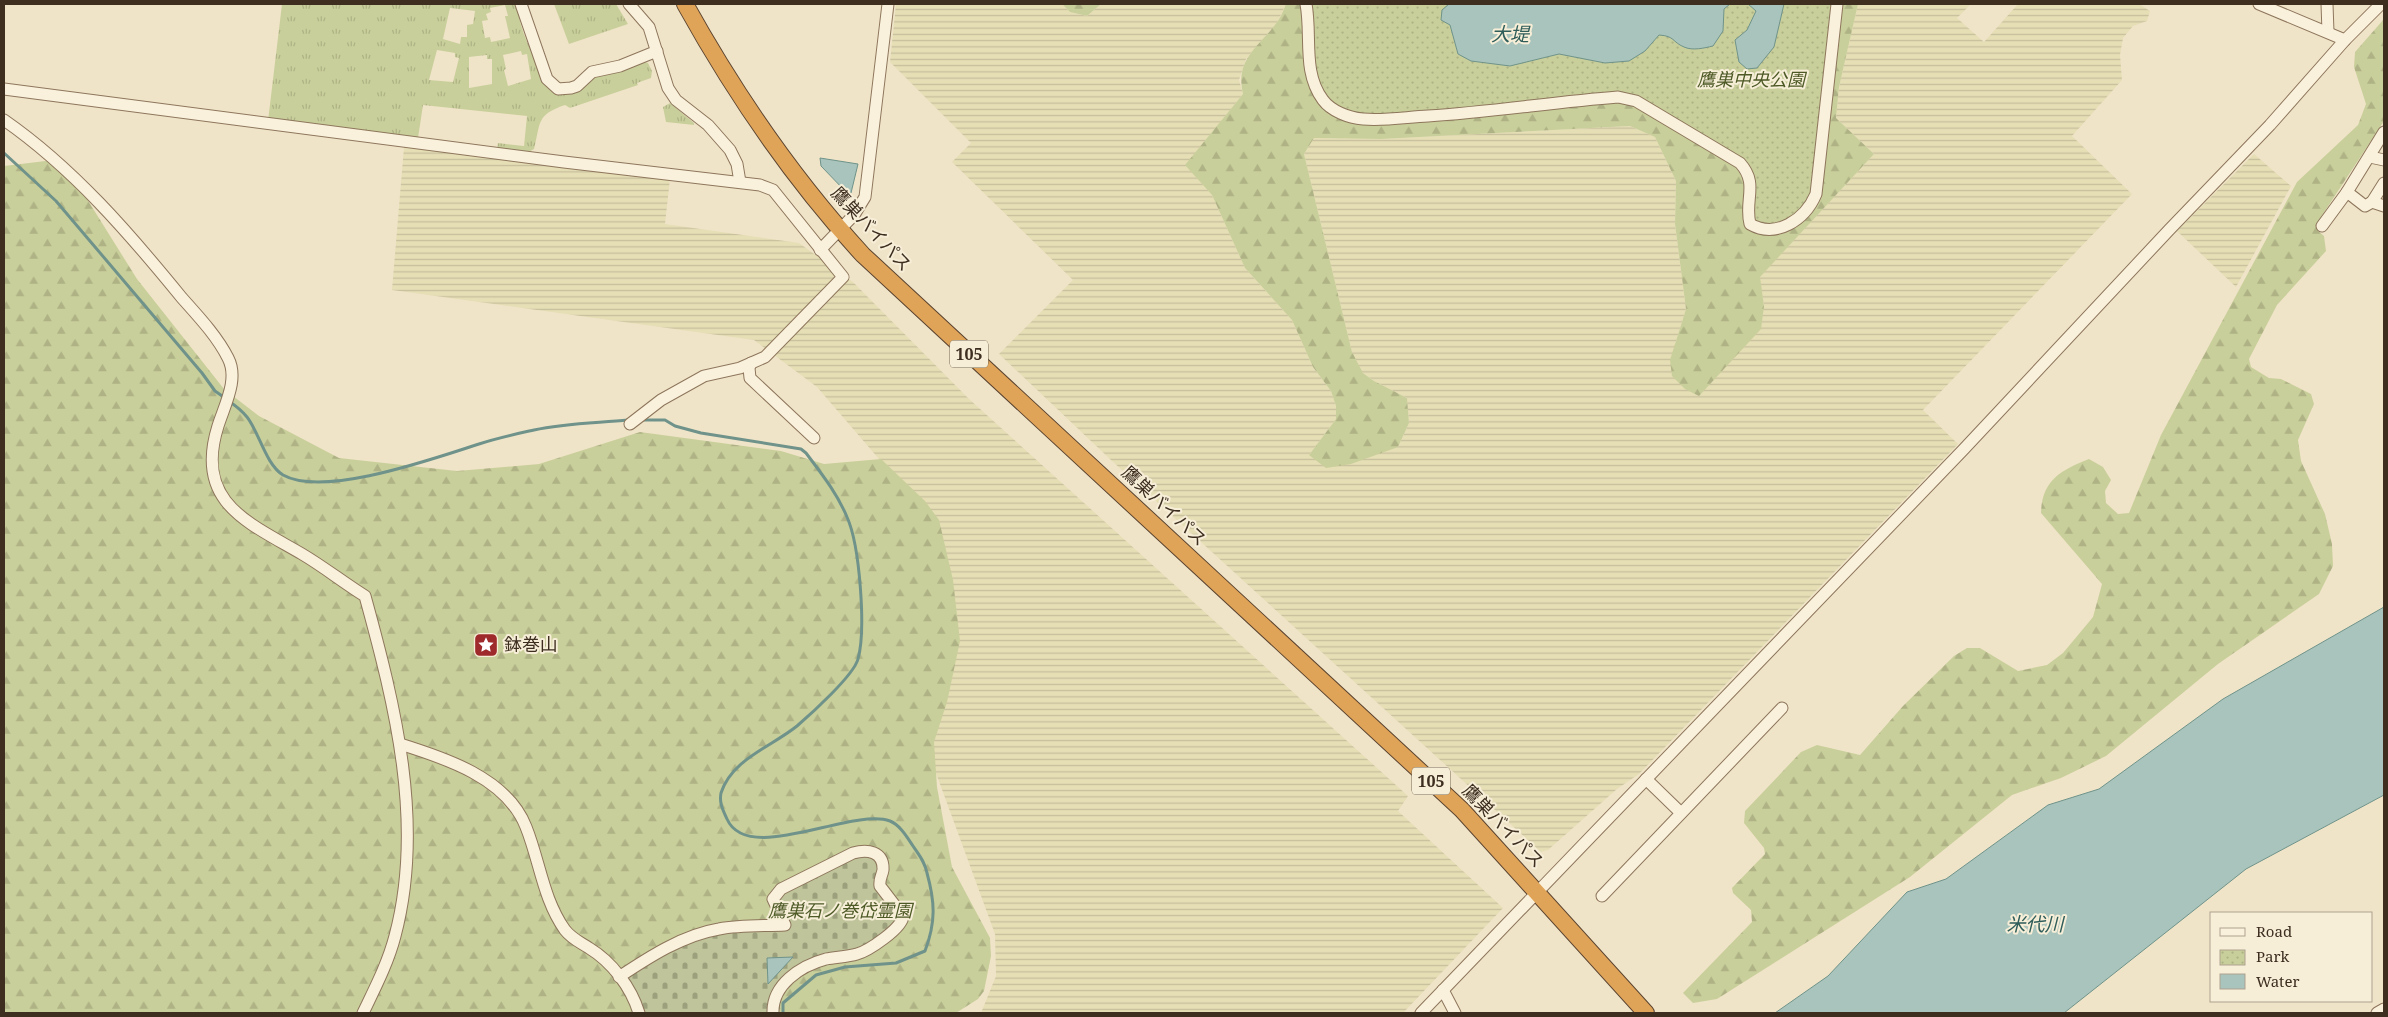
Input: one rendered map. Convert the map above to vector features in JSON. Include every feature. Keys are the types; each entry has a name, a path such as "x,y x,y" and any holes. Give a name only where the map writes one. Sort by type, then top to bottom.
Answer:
{"highway":[{"name":"鷹巣バイパス","path":"685,4 716,59 749,111 784,160 841,231 889,279 1462,810 1538,891 1646,1013"}],"street":[{"path":"521,4 547,79 558,88 577,86 592,72 620,66 657,51"},
{"path":"630,4 649,27 668,88 676,100 708,125 730,150 737,164 740,182"},
{"path":"820,250 841,231 865,197 888,4"},
{"path":"1306,4 1309,17 1309,61 1316,88 1324,102 1346,116 1363,119 1451,114 1618,97 1636,101 1740,163 1749,173 1751,194 1746,210 1750,224 1759,229 1774,231 1792,222 1810,207 1816,194 1837,4"},
{"path":"2259,4 2345,40"},
{"path":"2327,4 2328,32"},
{"path":"1421,1013 1963,450 2270,125 2345,40 2382,4"},
{"path":"4,89 740,182 760,185 773,190 842,277 765,357 751,363 704,376 661,400 630,424"},
{"path":"4,120 36,142 137,243 198,317 228,358 234,376 214,438 211,468 219,492 234,511 249,522 309,558 365,596 388,680 400,744 407,815 402,895 395,937 364,1013"},
{"path":"2322,226 2347,192 2384,132"},
{"path":"2370,157 2384,160"},
{"path":"2347,192 2365,206 2372,202 2384,183"},
{"path":"2372,202 2384,206"},
{"path":"751,363 748,368 750,378 814,438"},
{"path":"1602,896 1782,708"},
{"path":"400,744 446,759 483,779 504,796 518,812 526,827 547,896 557,917 567,933 612,966 628,989 639,1013"},
{"path":"1646,779 1681,813"},
{"path":"619,976 650,957 695,936 720,929 785,925 773,899 781,889 853,853 863,850 872,851 877,854 882,864 880,886 903,916 903,921 898,928 859,953 825,959 801,969 776,994 773,1013"},
{"path":"1443,990 1455,1013"},
{"path":"2377,1013 2384,1009"}],"shaded area":[{"path":"896,4 1062,4 1070,12 1087,16 1101,4 1286,4 1277,23 1246,59 1239,80 1243,94 1186,165 1212,195 1245,268 1292,320 1313,367 1331,391 1336,406 1336,419 1309,455 1398,447 1409,423 1407,398 1374,381 1362,372 1352,352 1304,154 1314,138 1381,139 1630,126 1655,137 1676,181 1675,224 1686,309 1675,344 1764,306 1759,277 1874,154 1836,118 1839,87 1858,4 1971,4 1957,18 1984,42 2018,4 2139,4 2150,11 2147,21 2133,26 2123,38 2120,55 2122,80 2072,136 2132,194 1923,410 1958,444 1639,774 1617,789 1548,850 1541,852 1111,460 999,354 1073,280 952,162 971,143 890,62"},
{"path":"404,147 670,179 665,224 799,243 853,282 968,398 1408,796 1398,811 1503,908 1403,1013 981,1013 996,976 995,934 918,724 910,495 817,387 754,340 392,290"},
{"path":"2254,154 2291,186 2236,287 2177,231"}],"green space":[{"path":"282,4 518,4 521,26 526,38 555,92 571,93 600,75 644,63 648,63 652,71 651,78 637,83 638,85 570,108 565,105 549,112 541,121 534,149 527,153 497,149 498,143 524,146 527,116 423,105 418,138 268,121","holes":["505,5 508,16 505,16 510,38 491,42 490,37 485,38 482,21 488,20 486,14 491,12 490,8","450,8 475,11 473,24 467,25 467,37 461,37 460,44 443,39","437,50 455,53 455,57 459,58 453,82 429,80","521,51 522,55 527,54 531,79 508,86 504,70 506,69 503,55","487,55 487,59 492,59 492,84 469,88 469,57"]},
{"path":"554,4 616,4 628,24 569,44"},
{"path":"1062,4 1101,4 1087,16 1070,12"},
{"path":"1286,4 1858,4 1839,87 1836,118 1874,154 1760,277 1764,306 1761,329 1699,396 1685,389 1672,376 1670,360 1686,309 1675,224 1676,181 1655,137 1630,126 1381,139 1314,138 1304,154 1352,352 1363,373 1374,381 1407,398 1409,423 1398,447 1351,464 1326,468 1309,455 1336,419 1336,406 1331,391 1313,367 1292,320 1245,268 1212,195 1185,165 1243,94 1241,82 1245,63 1249,55 1277,23"},
{"name":"鷹巣中央公園","path":"1306,4 1837,4 1810,207 1774,231 1750,224 1749,173 1636,101 1346,116 1315,88"},
{"path":"2384,19 2384,121 2319,220 2318,231 2324,236 2326,251 2277,305 2249,359 2251,367 2269,378 2281,379 2311,394 2314,404 2298,440 2301,461 2325,514 2332,544 2333,566 2319,594 2218,664 2106,756 2061,778 2012,795 1910,877 1717,999 1693,1003 1683,993 1752,922 1751,910 1733,893 1732,888 1765,854 1764,848 1744,823 1745,811 1801,752 1817,745 1860,755 1903,706 1954,656 1967,648 1980,648 2018,671 2047,665 2063,653 2093,617 2102,584 2041,513 2045,492 2049,484 2062,472 2089,459 2103,467 2111,480 2105,491 2106,503 2118,514 2129,513 2161,435 2297,182 2358,125 2366,104 2354,67 2355,52"},
{"path":"670,103 694,125 666,122 663,107"},
{"path":"62,159 137,279 224,389 259,416 339,458 457,471 539,464 640,432 781,451 824,464 881,459 925,501 939,520 953,580 960,641 947,702 934,742 937,787 952,867 990,938 991,956 984,991 978,999 956,1013 4,1013 4,166"},
{"name":"鷹巣石ノ巻岱霊園","path":"853,853 877,854 879,880 903,916 859,953 825,959 786,981 773,1013 639,1013 619,977 695,936 784,925 773,899"}],"water":[{"name":"大堤","path":"1449,4 1730,4 1724,9 1723,31 1713,46 1691,49 1680,45 1671,38 1659,35 1645,51 1629,61 1605,63 1559,54 1510,66 1471,61 1458,54 1450,25 1441,20 1442,10"},
{"path":"1748,4 1784,4 1774,47 1757,68 1747,69 1739,62 1735,40 1747,30 1756,11"},
{"path":"820,158 858,164 851,193 847,193 821,166"},
{"name":"米代川","path":"2384,607 2384,795 2246,869 2064,1013 1775,1013 1828,976 1907,892 1946,879 2048,805 2099,789 2223,699"},
{"path":"793,957 768,984 767,958"}],"waterway":[{"path":"4,153 56,201 202,373 215,391 225,398"},
{"path":"230,402 247,417 267,456 277,470 283,475 301,481 325,482 351,479 408,466 513,435 546,428 628,420"},
{"path":"642,420 665,420 675,426 701,433 801,449 834,491 852,530 858,567 861,609 860,646 855,666 849,675 812,713 787,734 753,755 734,771 726,781 721,793 721,803 727,819 738,832 756,837 778,837 851,821 873,819 894,823 906,835 925,865 932,893 933,921 925,951 896,963 845,967 816,975 783,1003 783,1013"}],"place":[{"name":"鉢巻山","path":"486,645"}]}
